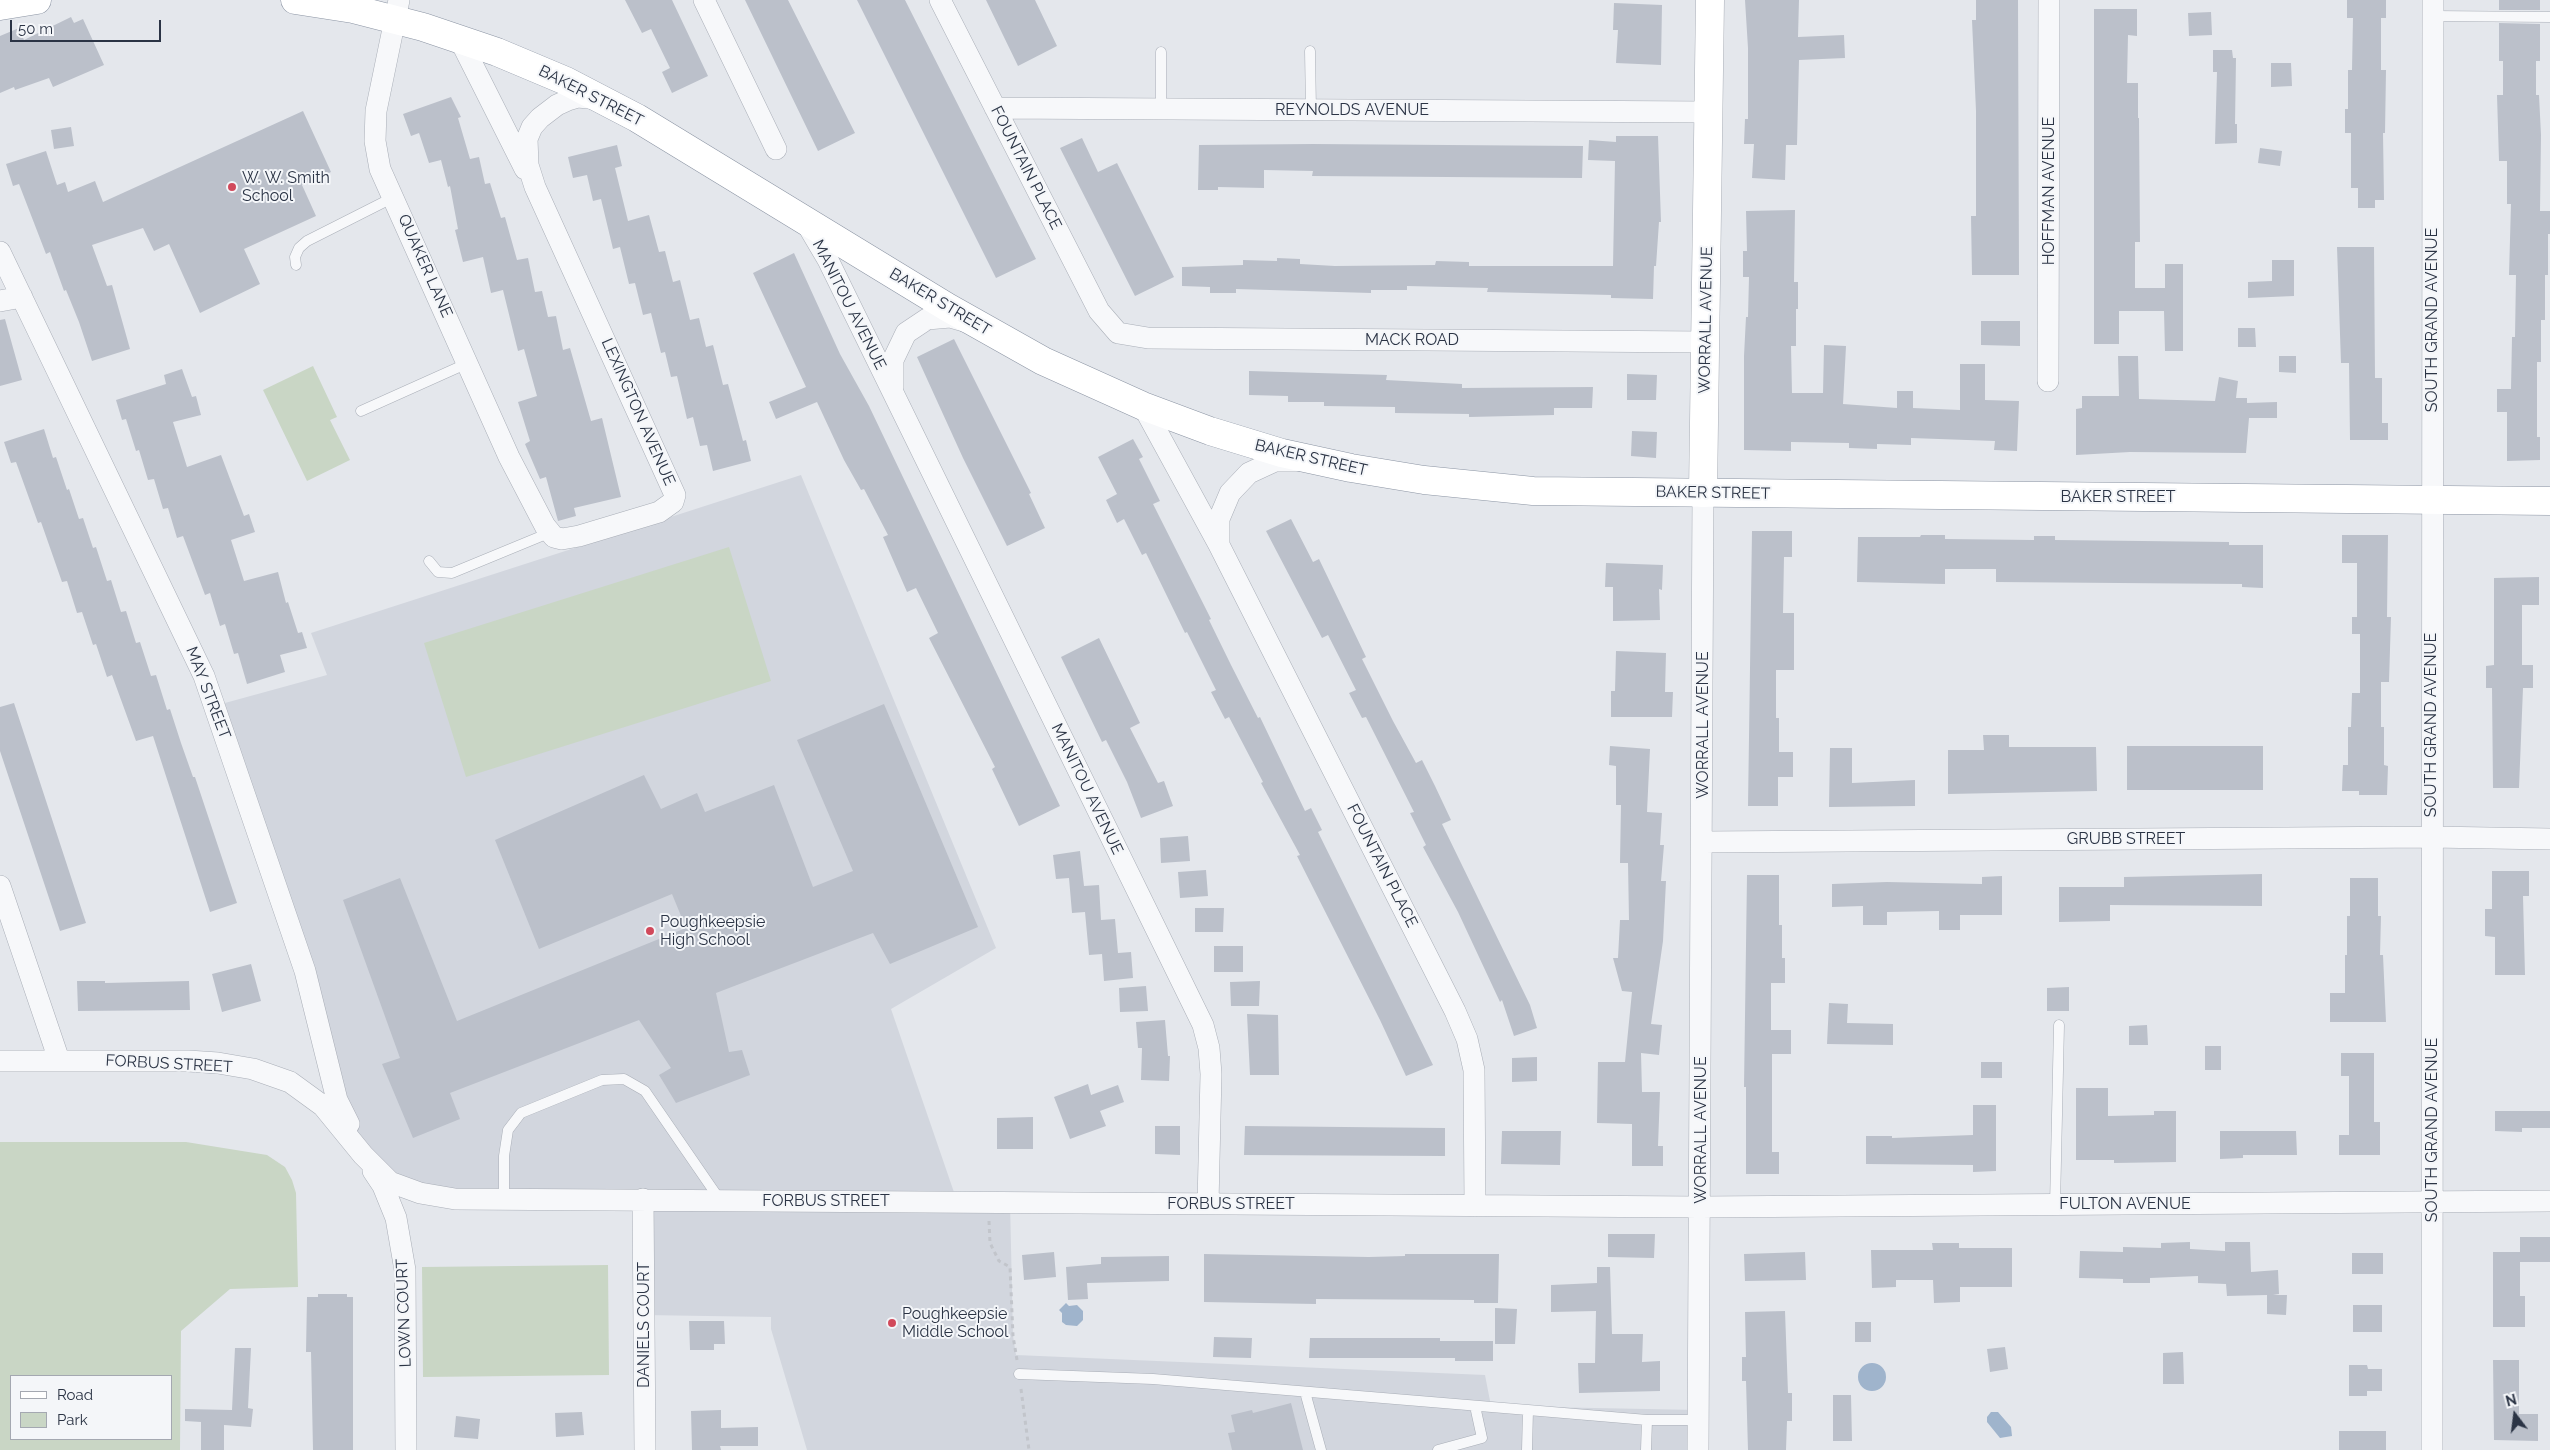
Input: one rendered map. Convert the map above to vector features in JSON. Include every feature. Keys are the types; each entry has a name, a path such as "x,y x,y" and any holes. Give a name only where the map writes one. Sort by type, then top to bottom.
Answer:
{"main road":[{"path":"0,6 37,0"},
{"name":"BAKER STREET","path":"295,0 353,9 397,10 459,38 530,66 602,99 979,326 1060,369 1143,406 1247,443 1317,461 1388,475 1487,487 1567,492 2550,501"},
{"name":"WORRALL AVENUE","path":"1704,493 1710,0"}],"street":[{"path":"704,0 776,149"},
{"name":"FOUNTAIN PLACE","path":"940,0 1099,311 1118,333"},
{"name":"HOFFMAN AVENUE","path":"2048,381 2049,0"},
{"name":"SOUTH GRAND AVENUE","path":"2432,1450 2431,500 2433,8"},
{"name":"QUAKER LANE","path":"397,10 376,111 375,141 380,169 509,457 545,526"},
{"name":"LEXINGTON AVENUE","path":"459,38 535,187 674,495 673,502 659,512 569,538 554,537 545,526"},
{"name":"LEXINGTON AVENUE","path":"535,187 526,151 527,139 532,127 548,111 568,100 590,97 602,99"},
{"name":"REYNOLDS AVENUE","path":"995,108 1708,112"},
{"name":"MANITOU AVENUE","path":"803,219 828,260 1203,1025 1209,1048 1211,1074 1208,1204"},
{"name":"MAY STREET","path":"0,252 204,676 305,971 337,1100 363,1155"},
{"path":"0,301 22,297"},
{"name":"MANITOU AVENUE","path":"893,391 893,360 906,333 927,319 950,317 979,326"},
{"name":"MACK ROAD","path":"1118,333 1148,338 1705,342"},
{"name":"FOUNTAIN PLACE","path":"1143,406 1219,545 1455,1011 1467,1039 1474,1070 1475,1206"},
{"name":"FOUNTAIN PLACE","path":"1219,545 1219,519 1230,493 1249,473 1275,461 1317,461"},
{"name":"WORRALL AVENUE","path":"1698,1450 1704,493"},
{"name":"GRUBB STREET","path":"1703,842 2431,837 2550,839"},
{"path":"0,886 59,1060"},
{"name":"FORBUS STREET","path":"0,1061 188,1061 218,1063 253,1069 290,1082 323,1106 363,1155 390,1182 420,1194 455,1199 1700,1207"},
{"name":"LOWN COURT","path":"363,1155 383,1186 396,1218 405,1270 406,1450"},
{"name":"DANIELS COURT","path":"642,1199 645,1450"},
{"name":"FULTON AVENUE","path":"1700,1207 2550,1202"}],"lane":[{"path":"2433,8 2550,17"},
{"path":"1310,51 1311,110"},
{"path":"1161,52 1162,109"},
{"path":"296,265 295,257 299,248 307,241 394,197"},
{"path":"362,411 468,364"},
{"path":"429,561 438,572 452,573 545,526"},
{"path":"2055,1205 2058,1025"},
{"path":"504,1198 504,1156 508,1130 521,1113 602,1080 624,1079 645,1091 720,1200"},
{"path":"1019,1374 1153,1379 1647,1420 1698,1420"},
{"path":"1305,1392 1321,1450"},
{"path":"1438,1450 1482,1438 1476,1406"},
{"path":"1527,1450 1528,1410"},
{"path":"1646,1450 1647,1420"}],"path":[{"path":"990,1202 990,1243 999,1261 1010,1267 1013,1336 1029,1450"}],"shaded area":[{"path":"801,475 996,948 891,1009 957,1201 1010,1202 1013,1336 1016,1355 1485,1375 1491,1406 1698,1410 1698,1450 807,1450 771,1329 771,1317 644,1315 642,1200 420,1193 363,1155 214,706 327,675 311,633"}],"green space":[{"path":"313,366 337,417 330,420 350,460 307,481 263,390"},
{"path":"729,547 771,681 466,777 424,643"},
{"path":"0,1142 186,1142 267,1155 285,1167 296,1193 298,1287 230,1289 181,1331 180,1450 0,1450"},
{"path":"608,1265 609,1375 423,1377 422,1267"}],"water":[{"path":"1066,1303 1069,1306 1077,1305 1083,1311 1083,1320 1077,1326 1066,1325 1062,1322 1062,1313 1059,1310"},
{"path":"1872,1363 1882,1367 1886,1377 1882,1387 1872,1391 1862,1387 1858,1377 1862,1367"},
{"path":"1991,1412 1998,1412 2011,1427 2012,1436 2000,1438 1987,1422 1987,1417"}],"building":[{"path":"625,0 672,0 708,76 672,93 662,72 670,68 651,29 642,33"},
{"path":"745,0 788,0 855,133 818,151"},
{"path":"857,0 905,0 1036,259 996,278"},
{"path":"986,0 1035,0 1057,46 1018,66"},
{"path":"1745,0 1799,0 1798,37 1844,35 1845,58 1799,60 1797,145 1786,145 1785,180 1752,178 1754,144 1744,144 1745,119 1748,119 1748,48"},
{"path":"1976,0 2018,0 2019,275 1972,275 1971,216 1976,216 1976,111 1972,20 1976,20"},
{"path":"2347,0 2386,0 2386,18 2381,18 2381,70 2386,70 2385,133 2383,133 2384,200 2375,200 2375,208 2358,208 2358,188 2351,188 2351,133 2345,133 2345,109 2348,109 2348,70 2352,70 2353,18 2347,18"},
{"path":"2499,0 2540,0 2540,10 2499,10"},
{"path":"1614,3 1662,5 1661,65 1616,63 1618,30 1613,30"},
{"path":"2094,9 2137,9 2137,36 2128,35 2127,83 2138,83 2140,242 2135,242 2135,288 2165,288 2165,264 2183,264 2183,351 2165,351 2164,311 2119,311 2119,344 2094,344"},
{"path":"2211,12 2212,35 2189,36 2188,13"},
{"path":"71,17 74,23 83,19 104,65 53,87 49,78 15,90 14,87 0,93 0,36 19,28 24,40"},
{"path":"2499,23 2540,24 2540,61 2536,61 2536,95 2539,95 2541,135 2540,211 2550,211 2550,234 2548,234 2548,275 2545,275 2545,320 2541,320 2541,362 2537,362 2537,437 2540,437 2540,460 2507,461 2507,412 2497,412 2497,389 2511,389 2512,337 2515,337 2516,275 2509,275 2511,204 2507,204 2507,161 2499,161 2497,95 2503,95 2503,61 2499,61"},
{"path":"2213,50 2232,50 2233,58 2236,58 2235,124 2237,124 2237,143 2215,144 2217,72 2213,72"},
{"path":"2271,63 2291,63 2292,86 2271,87"},
{"path":"451,97 461,117 458,118 470,159 479,157 485,184 490,183 501,218 505,217 517,260 528,258 535,292 542,291 548,317 556,316 563,350 570,348 591,421 602,418 621,497 574,508 576,516 558,521 546,477 540,479 525,444 530,441 518,402 537,396 524,349 518,351 503,290 491,293 483,257 463,262 455,230 458,229 450,186 448,187 441,160 429,163 419,133 411,136 403,114"},
{"path":"303,111 331,172 302,185 316,216 244,249 260,284 200,313 169,244 154,251 143,228 92,245 107,286 112,285 130,349 92,361 79,322 66,290 64,291 50,252 46,254 19,184 13,186 6,164 46,151 57,185 65,182 68,192 95,181 103,202"},
{"path":"71,127 74,146 54,149 51,130"},
{"path":"1616,136 1658,136 1661,222 1659,222 1656,266 1654,266 1653,299 1611,298 1611,295 1487,292 1488,288 1407,286 1407,290 1371,290 1371,293 1236,289 1236,293 1210,293 1210,287 1182,286 1182,267 1243,265 1243,260 1277,261 1277,258 1300,259 1300,264 1335,266 1435,265 1436,261 1469,262 1469,266 1613,266 1615,161 1588,160 1589,140 1616,142"},
{"path":"1082,138 1098,172 1117,163 1174,277 1135,296 1060,148"},
{"path":"617,145 622,166 615,168 628,221 649,215 659,252 665,251 673,282 680,280 690,320 699,318 706,347 713,345 723,385 728,384 743,441 746,440 751,461 713,471 707,445 700,446 693,417 687,419 677,376 671,377 665,352 661,353 651,313 643,315 635,283 629,284 620,247 613,249 601,199 593,201 587,175 573,178 568,157"},
{"path":"1199,145 1583,146 1582,178 1312,176 1313,171 1264,170 1264,188 1218,187 1218,190 1198,190"},
{"path":"2260,148 2282,151 2280,166 2258,163"},
{"path":"1795,210 1794,282 1798,282 1798,309 1796,309 1796,346 1791,346 1792,393 1823,393 1824,345 1846,346 1843,404 1897,408 1897,391 1913,391 1913,408 1960,410 1960,364 1985,364 1985,400 2019,401 2017,451 1994,450 1995,441 1911,438 1911,445 1877,444 1877,449 1849,448 1849,443 1791,442 1791,451 1744,450 1744,356 1746,317 1748,317 1749,277 1743,277 1743,251 1747,251 1746,211"},
{"path":"2337,247 2374,247 2375,378 2382,378 2382,423 2388,423 2388,440 2350,440 2349,363 2341,363"},
{"path":"794,253 840,354 869,406 1060,806 1019,826 992,769 995,767 929,638 938,633 916,588 907,592 883,537 888,535 864,489 861,490 844,460 817,402 776,419 769,402 806,387 753,273"},
{"path":"2272,260 2294,260 2294,296 2248,298 2248,282 2272,281"},
{"path":"5,319 22,380 0,386 0,320"},
{"path":"1981,321 2020,321 2020,346 1981,345"},
{"path":"2238,328 2255,328 2256,347 2238,347"},
{"path":"954,339 1031,493 1029,494 1045,528 1007,546 963,458 917,357"},
{"path":"2118,356 2138,356 2139,399 2215,401 2219,377 2238,381 2236,398 2247,398 2247,403 2277,402 2277,418 2249,418 2246,453 2130,452 2076,455 2076,409 2082,408 2082,396 2119,396"},
{"path":"2279,356 2296,356 2296,373 2279,372"},
{"path":"182,369 192,397 196,396 201,415 173,422 187,467 221,455 244,516 249,514 255,532 231,540 244,581 278,572 286,603 288,602 298,633 302,632 307,648 280,655 285,672 247,684 238,653 234,654 225,624 220,626 210,593 205,595 183,536 177,538 168,508 163,509 154,479 148,480 139,450 136,451 126,419 122,420 116,400 166,384 164,375"},
{"path":"1249,371 1387,375 1386,380 1462,384 1462,388 1593,387 1592,408 1554,408 1554,415 1469,417 1469,414 1395,413 1395,407 1324,406 1324,402 1288,402 1288,396 1249,395"},
{"path":"1627,374 1657,375 1656,400 1627,400"},
{"path":"44,429 53,458 56,457 79,519 83,518 93,548 96,547 107,581 111,580 121,612 126,611 136,643 140,642 151,676 156,675 167,710 170,709 237,903 210,912 153,736 136,741 112,675 107,677 96,644 93,645 82,612 77,613 67,581 62,582 41,522 38,523 16,462 11,463 4,442"},
{"path":"1632,431 1657,432 1656,458 1631,456"},
{"path":"1133,439 1143,457 1139,459 1160,501 1153,504 1211,619 1209,620 1231,665 1258,718 1260,717 1305,811 1311,808 1322,830 1318,832 1433,1065 1406,1076 1380,1020 1297,856 1300,855 1261,783 1263,782 1229,717 1225,719 1211,692 1216,690 1187,632 1185,633 1146,553 1142,555 1124,519 1117,523 1106,500 1117,494 1098,457"},
{"path":"1291,519 1313,562 1319,559 1366,657 1362,659 1393,721 1416,763 1422,760 1435,786 1451,820 1442,824 1530,1005 1537,1028 1514,1036 1502,1000 1500,1002 1458,912 1423,847 1426,845 1410,813 1414,812 1366,717 1362,718 1349,693 1356,690 1328,635 1322,638 1266,531"},
{"path":"1752,531 1792,531 1792,557 1784,557 1783,613 1794,613 1794,670 1776,670 1776,718 1779,718 1779,752 1793,752 1793,777 1778,777 1778,806 1748,806"},
{"path":"1921,535 1945,535 1945,539 2034,540 2034,536 2055,536 2055,540 2229,542 2229,545 2263,545 2263,588 2242,587 2242,584 1996,582 1996,569 1945,569 1945,584 1857,582 1858,537 1920,537"},
{"path":"2342,535 2388,535 2387,617 2391,617 2389,682 2381,682 2381,727 2384,727 2384,765 2388,766 2387,795 2359,795 2359,791 2342,791 2343,765 2348,765 2348,727 2351,727 2352,693 2360,693 2360,634 2352,634 2352,617 2357,617 2357,563 2342,563"},
{"path":"1606,563 1663,565 1662,590 1659,589 1660,620 1613,621 1613,587 1605,587"},
{"path":"2539,577 2539,605 2522,605 2522,665 2533,665 2533,688 2523,688 2519,788 2493,788 2492,688 2486,688 2486,666 2494,665 2494,578"},
{"path":"1099,638 1140,723 1130,728 1158,783 1164,781 1173,806 1141,818 1127,782 1106,740 1102,742 1061,657"},
{"path":"1616,651 1666,653 1665,692 1673,692 1672,717 1611,717 1611,691 1615,691"},
{"path":"14,703 86,923 60,931 0,751 0,707"},
{"path":"884,704 978,927 890,964 873,933 716,993 729,1052 742,1050 750,1075 676,1103 659,1075 671,1068 639,1020 450,1093 460,1119 413,1138 382,1064 400,1058 343,900 400,878 457,1021 686,928 672,894 539,949 495,840 644,775 661,809 697,793 705,812 774,785 813,887 853,871 797,740"},
{"path":"1983,735 2009,735 2009,747 2096,747 2097,791 1948,794 1948,750 1984,750"},
{"path":"1610,746 1650,749 1647,812 1662,813 1660,845 1664,845 1661,881 1666,881 1663,941 1651,1024 1662,1025 1659,1055 1641,1053 1642,1092 1660,1092 1658,1146 1663,1146 1663,1166 1632,1166 1632,1124 1597,1123 1598,1062 1625,1062 1632,992 1622,991 1613,958 1618,958 1620,920 1629,920 1628,863 1620,863 1621,805 1616,805 1616,766 1609,765"},
{"path":"2127,746 2263,746 2263,790 2127,790"},
{"path":"1830,748 1852,748 1852,783 1915,780 1915,806 1829,807"},
{"path":"1188,836 1190,861 1161,863 1160,838"},
{"path":"1080,851 1084,886 1099,885 1101,920 1115,919 1118,953 1131,952 1133,978 1104,981 1102,954 1089,955 1085,912 1072,913 1069,878 1056,879 1053,855"},
{"path":"1206,870 1208,896 1180,898 1178,872"},
{"path":"2492,871 2529,871 2529,896 2523,896 2525,975 2495,975 2495,937 2485,936 2485,909 2492,909"},
{"path":"2262,874 2262,906 2110,905 2110,921 2059,922 2059,887 2124,887 2124,877"},
{"path":"1747,875 1779,875 1779,925 1782,925 1782,958 1785,958 1785,983 1771,983 1771,1030 1791,1030 1791,1054 1772,1054 1772,1152 1779,1152 1779,1174 1746,1174 1746,1087 1744,1087"},
{"path":"2002,876 2002,915 1960,915 1960,930 1939,930 1939,911 1887,912 1887,925 1863,925 1863,906 1832,907 1832,884 1887,882 1982,884 1982,877"},
{"path":"2350,878 2378,878 2378,916 2381,916 2380,955 2383,955 2386,1022 2330,1022 2330,993 2345,993 2347,916 2350,916"},
{"path":"1195,908 1224,908 1223,932 1195,932"},
{"path":"1214,946 1243,946 1243,972 1214,972"},
{"path":"251,964 261,1001 222,1012 212,974"},
{"path":"77,981 105,981 105,983 189,981 190,1010 78,1011"},
{"path":"1260,981 1259,1006 1231,1006 1230,982"},
{"path":"1146,986 1148,1011 1120,1012 1119,988"},
{"path":"2069,987 2069,1011 2047,1011 2047,988"},
{"path":"1829,1003 1848,1004 1847,1023 1893,1024 1893,1045 1827,1044"},
{"path":"1247,1014 1278,1015 1279,1075 1250,1075"},
{"path":"1165,1020 1168,1056 1170,1056 1169,1081 1141,1080 1142,1048 1138,1048 1136,1022"},
{"path":"2147,1025 2148,1045 2129,1045 2129,1026"},
{"path":"2205,1046 2221,1046 2221,1070 2205,1070"},
{"path":"2341,1053 2374,1053 2374,1122 2380,1122 2380,1155 2339,1155 2339,1135 2349,1135 2349,1076 2341,1076"},
{"path":"1537,1057 1537,1081 1512,1082 1512,1058"},
{"path":"1981,1062 2002,1062 2002,1078 1981,1078"},
{"path":"1088,1084 1091,1095 1118,1085 1124,1102 1100,1111 1106,1126 1070,1139 1054,1097"},
{"path":"2076,1088 2108,1088 2108,1116 2154,1115 2154,1111 2176,1111 2176,1162 2114,1163 2114,1160 2076,1160"},
{"path":"1973,1105 1996,1105 1996,1171 1973,1172 1973,1165 1866,1164 1866,1136 1892,1136 1892,1138 1973,1135"},
{"path":"2495,1111 2550,1111 2550,1128 2522,1128 2522,1132 2495,1131"},
{"path":"1033,1117 1033,1149 997,1149 997,1118"},
{"path":"1155,1126 1180,1126 1180,1155 1155,1154"},
{"path":"1245,1126 1445,1128 1445,1156 1244,1155"},
{"path":"1502,1131 1561,1131 1560,1165 1501,1164"},
{"path":"2220,1131 2296,1131 2297,1155 2243,1155 2243,1158 2220,1159"},
{"path":"1608,1234 1655,1234 1654,1258 1608,1257"},
{"path":"2520,1237 2550,1237 2550,1262 2520,1262 2520,1296 2525,1296 2525,1327 2493,1327 2493,1252 2520,1252"},
{"path":"2190,1242 2190,1249 2225,1251 2225,1242 2250,1242 2251,1272 2278,1270 2279,1294 2273,1295 2287,1295 2286,1315 2267,1314 2267,1295 2227,1296 2226,1284 2198,1283 2198,1276 2150,1278 2150,1283 2123,1283 2123,1279 2079,1278 2080,1251 2123,1252 2123,1247 2161,1248 2161,1243"},
{"path":"1932,1243 1959,1243 1959,1248 2012,1248 2012,1287 1960,1287 1960,1302 1934,1303 1933,1280 1896,1280 1896,1287 1872,1288 1871,1250 1933,1250"},
{"path":"1054,1252 1056,1277 1024,1280 1022,1255"},
{"path":"1805,1252 1806,1280 1745,1281 1744,1254"},
{"path":"2352,1253 2383,1253 2383,1274 2352,1274"},
{"path":"1204,1254 1369,1257 1405,1256 1405,1254 1499,1254 1498,1303 1474,1303 1474,1300 1316,1299 1316,1304 1204,1302"},
{"path":"1169,1256 1169,1281 1087,1283 1088,1299 1068,1300 1066,1267 1101,1264 1101,1257"},
{"path":"1597,1267 1610,1267 1612,1334 1643,1334 1642,1362 1660,1361 1660,1391 1579,1393 1578,1363 1595,1363 1596,1311 1551,1312 1551,1285 1597,1283"},
{"path":"318,1294 347,1294 347,1297 353,1297 353,1450 313,1450 311,1352 306,1352 307,1297 318,1297"},
{"path":"2353,1305 2382,1305 2382,1332 2353,1332"},
{"path":"1495,1308 1517,1309 1515,1344 1495,1344"},
{"path":"1785,1311 1788,1393 1792,1393 1792,1421 1787,1421 1786,1450 1748,1450 1746,1381 1742,1381 1742,1357 1746,1357 1745,1312"},
{"path":"689,1321 724,1321 725,1344 714,1344 714,1350 690,1350"},
{"path":"1855,1322 1871,1322 1871,1342 1855,1342"},
{"path":"1214,1337 1252,1338 1251,1358 1213,1357"},
{"path":"1310,1338 1440,1338 1440,1341 1493,1341 1493,1361 1455,1361 1455,1358 1309,1358"},
{"path":"2005,1347 2008,1369 1990,1372 1987,1349"},
{"path":"235,1348 251,1348 248,1408 253,1409 251,1427 224,1425 224,1450 201,1450 201,1422 185,1421 185,1409 232,1410"},
{"path":"2183,1352 2184,1384 2163,1384 2163,1353"},
{"path":"2493,1360 2519,1360 2519,1414 2538,1414 2538,1441 2494,1440"},
{"path":"2349,1365 2367,1365 2368,1369 2382,1369 2382,1391 2367,1391 2367,1396 2349,1396"},
{"path":"1833,1395 1851,1395 1852,1441 1833,1441"},
{"path":"1291,1403 1303,1450 1232,1450 1228,1433 1235,1432 1231,1415 1252,1410 1253,1413"},
{"path":"721,1410 721,1428 758,1427 758,1446 720,1446 721,1450 692,1450 691,1411"},
{"path":"582,1412 584,1435 556,1437 555,1413"},
{"path":"456,1416 480,1419 478,1439 454,1437"},
{"path":"2339,1431 2386,1431 2386,1450 2339,1450"}],"place":[{"name":"W. W. Smith School","path":"232,187"},
{"name":"Poughkeepsie High School","path":"650,931"},
{"name":"Poughkeepsie Middle School","path":"892,1323"}]}
